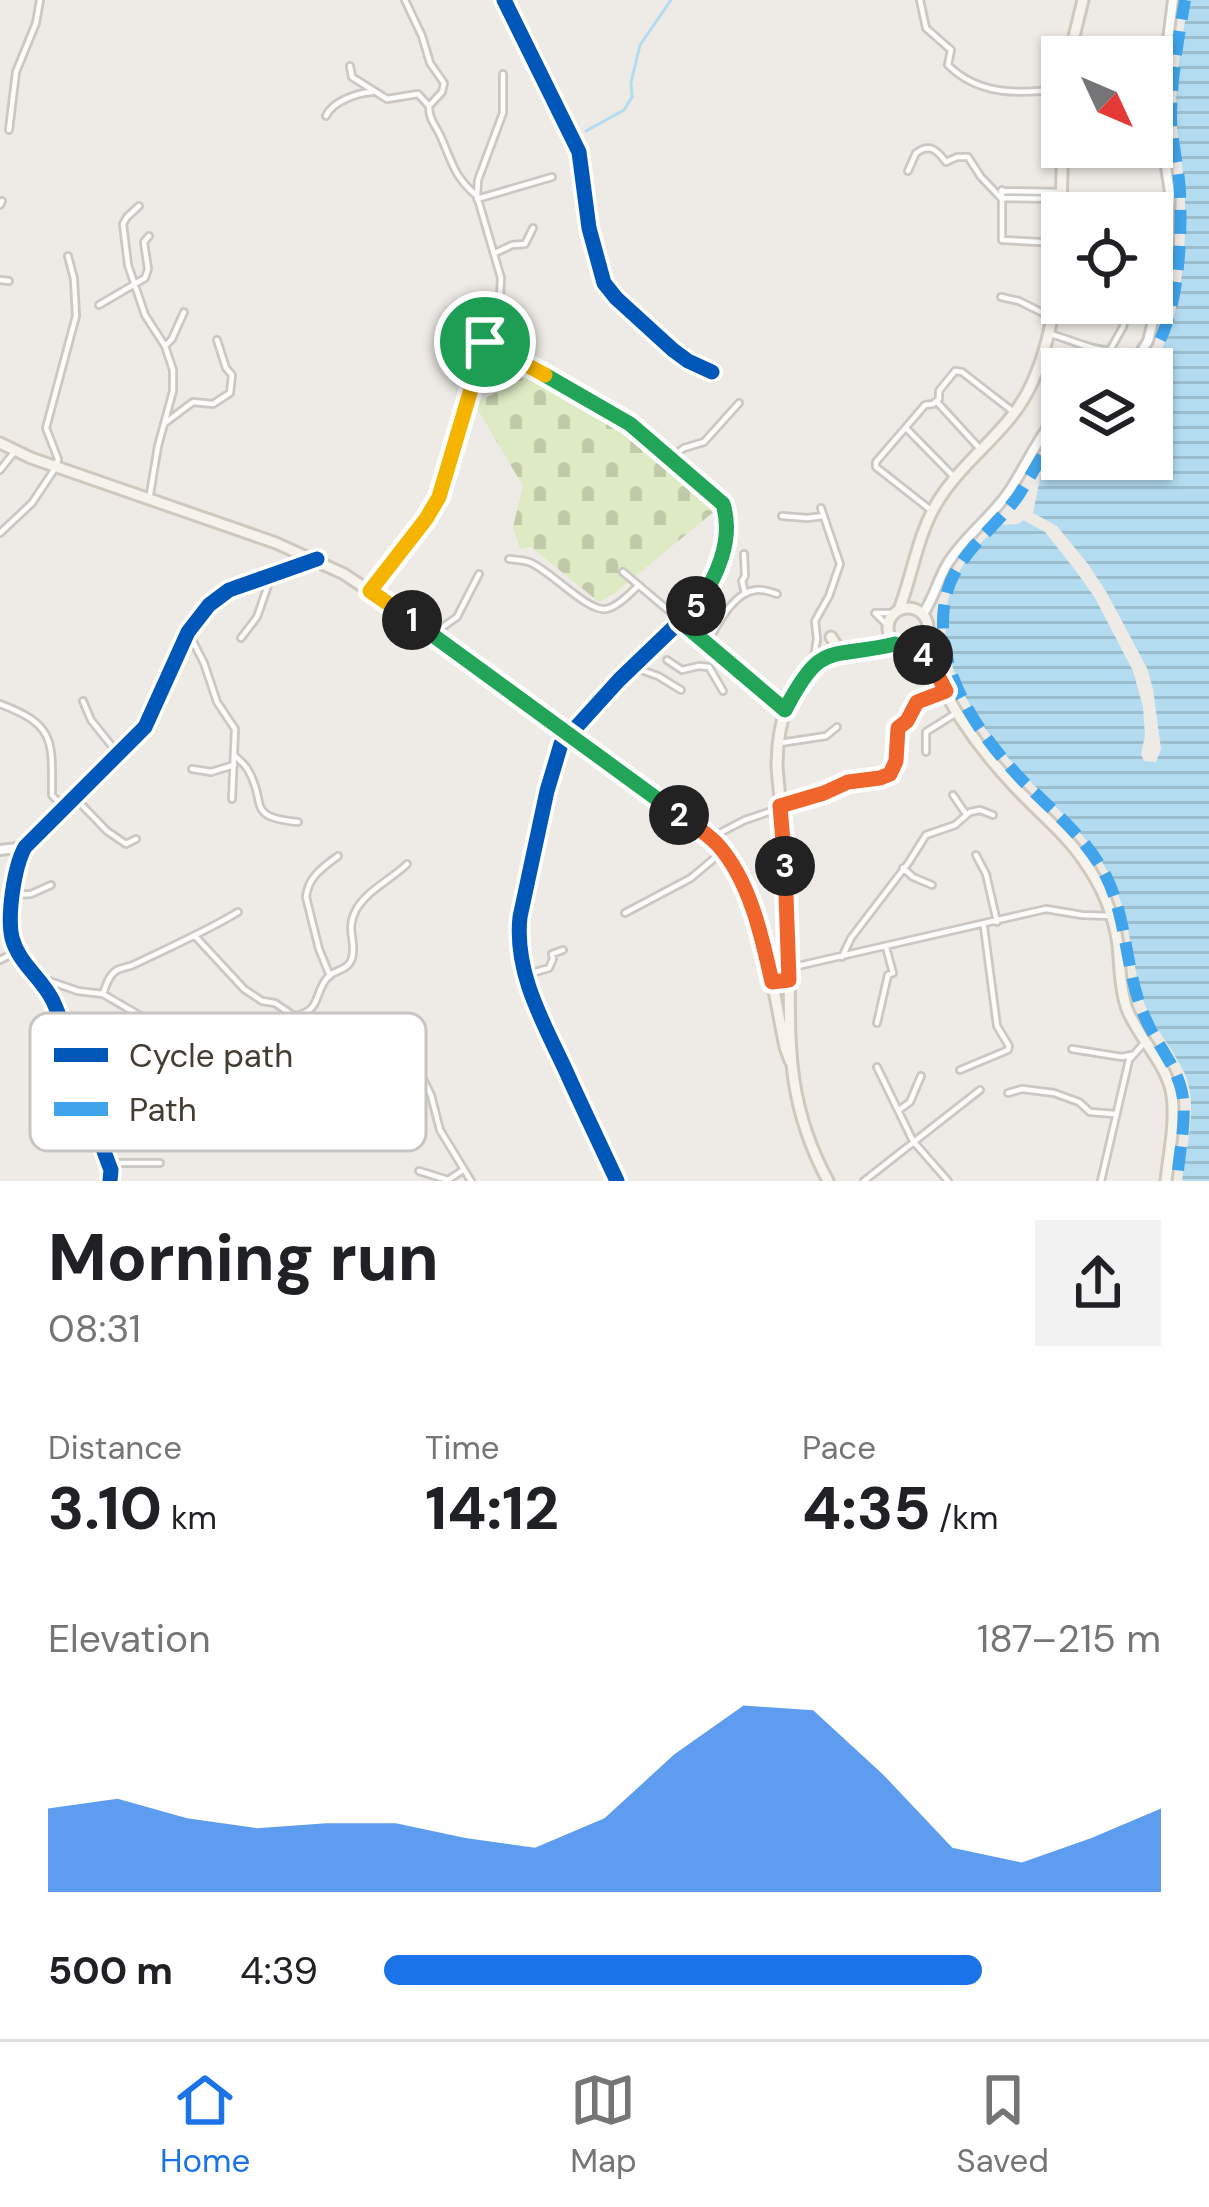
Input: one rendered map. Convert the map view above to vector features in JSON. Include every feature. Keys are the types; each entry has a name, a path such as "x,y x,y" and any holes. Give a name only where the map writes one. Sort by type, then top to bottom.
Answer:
{"main road":[{"path":"1074,36 1083,0"},
{"path":"867,649 881,639 897,612 932,512 955,478 1015,413 1040,365 1051,324"},
{"path":"0,442 15,452 317,559 433,635 710,838 738,879 758,925 790,1061"},
{"path":"909,580 918,611 929,628 926,640 934,668 958,712 1015,788 1085,862 1112,916 1126,1007 1167,1078 1172,1096 1166,1181"},
{"path":"897,612 918,611"},
{"path":"888,628 895,644"},
{"path":"831,637 846,651"},
{"path":"828,1181 802,1124 790,1061 778,743 785,710 814,664 829,654 895,644 914,648 926,640"},
{"path":"914,648 934,668"},
{"path":"772,982 789,974"}],"street":[{"path":"9,130 16,72 40,0"},
{"path":"405,0 430,63 444,83 429,106 429,117 458,178 477,198"},
{"path":"504,0 579,152 589,228 604,283 674,350 712,372"},
{"path":"920,0 926,28 951,50 948,64 965,80 986,89 1041,91"},
{"path":"1168,36 1173,0"},
{"path":"350,66 352,77 387,99 416,93 429,106"},
{"path":"370,591 439,497 502,285 477,198 478,180 503,113 503,74"},
{"path":"326,116 332,106 367,92 378,94"},
{"path":"908,171 916,153 932,148 946,162 968,157 1000,193 1041,197"},
{"path":"1144,348 1167,266 1170,198 1164,168"},
{"path":"477,198 552,176"},
{"path":"1000,193 1002,240 1041,242"},
{"path":"139,206 127,217 123,233 128,265 173,370 173,392 149,500"},
{"path":"495,253 512,244 525,244 533,228"},
{"path":"99,305 148,275 144,242 149,236"},
{"path":"0,533 32,503 56,467 58,454 46,428 76,316 68,256"},
{"path":"0,280 10,281"},
{"path":"1000,296 1041,312"},
{"path":"165,346 184,311"},
{"path":"1049,334 1110,350 1125,324"},
{"path":"165,423 193,402 213,404 230,393 232,375 217,340"},
{"path":"485,342 618,416 718,499 725,511 726,540 698,604 561,745 520,917 525,975 536,1006 617,1181"},
{"path":"937,401 939,391 958,371 1015,413"},
{"path":"932,512 876,467 876,462 925,405 937,401"},
{"path":"937,401 982,451"},
{"path":"670,458 704,442 739,403"},
{"path":"906,428 955,478"},
{"path":"918,611 931,602 948,563 1009,493 1041,435"},
{"path":"0,470 15,452"},
{"path":"814,657 815,621 840,564 821,508"},
{"path":"782,516 824,516"},
{"path":"744,554 745,593"},
{"path":"57,1013 17,951 11,929 25,847 150,719 200,615 220,596 317,559"},
{"path":"509,559 531,562 600,609 618,603 639,585"},
{"path":"623,572 785,710"},
{"path":"241,638 257,617 272,574"},
{"path":"433,635 457,617 479,574"},
{"path":"707,644 722,617 745,593 758,589 777,593"},
{"path":"188,632 217,702 236,729 232,799"},
{"path":"667,660 682,670 709,668 724,691"},
{"path":"633,668 681,690"},
{"path":"710,838 780,806 848,782 890,774 896,761 898,728 917,702 946,691"},
{"path":"83,701 91,720 119,755"},
{"path":"0,704 31,718 46,732 53,759 52,795 64,809"},
{"path":"926,752 926,732 958,712"},
{"path":"778,743 826,736 837,727"},
{"path":"234,755 250,772 258,804 266,815 298,822"},
{"path":"192,769 211,772 234,765"},
{"path":"953,794 966,814"},
{"path":"75,798 115,838 129,844 136,839"},
{"path":"842,957 926,835 955,825 966,814 980,810 993,815"},
{"path":"0,850 25,847"},
{"path":"625,913 691,878 722,851"},
{"path":"976,855 986,874 997,922"},
{"path":"330,976 306,897 314,877 338,856"},
{"path":"306,1013 315,1005 322,985 351,962 351,924 360,904 407,864"},
{"path":"903,868 932,885"},
{"path":"14,895 51,885"},
{"path":"645,904 648,913"},
{"path":"789,974 1046,909 1112,916"},
{"path":"103,994 117,970 238,912"},
{"path":"959,1070 1009,1046 997,1026 984,925"},
{"path":"195,936 244,989 290,1013"},
{"path":"877,1023 888,974 893,973 886,947"},
{"path":"525,975 549,968 552,954 563,950"},
{"path":"0,960 17,951"},
{"path":"40,981 103,994 135,1013"},
{"path":"1072,1049 1122,1057 1144,1043"},
{"path":"1101,1181 1131,1055"},
{"path":"877,1067 913,1141 948,1181"},
{"path":"898,1109 910,1102 921,1076"},
{"path":"426,1085 440,1130 471,1181"},
{"path":"1008,1093 1022,1089 1054,1093 1090,1112 1115,1114"},
{"path":"864,1181 980,1090"},
{"path":"105,1151 110,1181"},
{"path":"109,1163 160,1163"},
{"path":"419,1171 448,1180 463,1169"}],"green space":[{"path":"528,369 619,421 719,504 599,602 531,547 520,549 513,527 523,486 474,403 509,387"}],"water":[{"path":"1189,0 1209,0 1209,1181 1182,1181 1190,1126 1188,1085 1144,1002 1110,876 1083,836 1008,758 973,711 950,657 945,630 948,602 962,567 999,525 1018,524 1033,513 1041,475 1041,480 1173,480 1173,348 1162,348 1173,324 1184,254 1176,96"}],"pier":[{"path":"1033,513 1057,526 1088,564 1147,668 1161,749 1156,762 1144,761 1141,754 1143,707 1133,671 1076,571 1045,532 1023,520"}],"waterway":[{"path":"586,131 624,110 632,97 640,45 671,0"}],"marked path":[{"path":"1156,348 1170,311 1179,261 1180,193 1171,104 1185,0"},
{"path":"1041,459 1018,496 956,570 945,600 945,650 962,697 988,740 1084,843 1110,886 1140,1005 1181,1089 1184,1119 1177,1181"}],"cycle path":[{"path":"504,0 579,152 589,228 604,283 673,350 712,372"},
{"path":"485,342 618,416 718,499 725,511 726,540 698,604 561,744 520,917 521,957 532,996 617,1181"},
{"path":"57,1013 12,938 11,905 25,847 145,727 188,632 209,605 229,590 317,559"},
{"path":"104,1151 110,1181"}],"route":[{"path":"485,342 630,424 718,499 725,511 726,540 718,566 698,604 680,621 785,710 805,673 824,657 895,644 922,654 946,691 917,702 898,728 896,761 890,774 848,782 780,806 789,980 772,982 752,911 729,862 710,838 370,591 439,497 485,342"}]}
